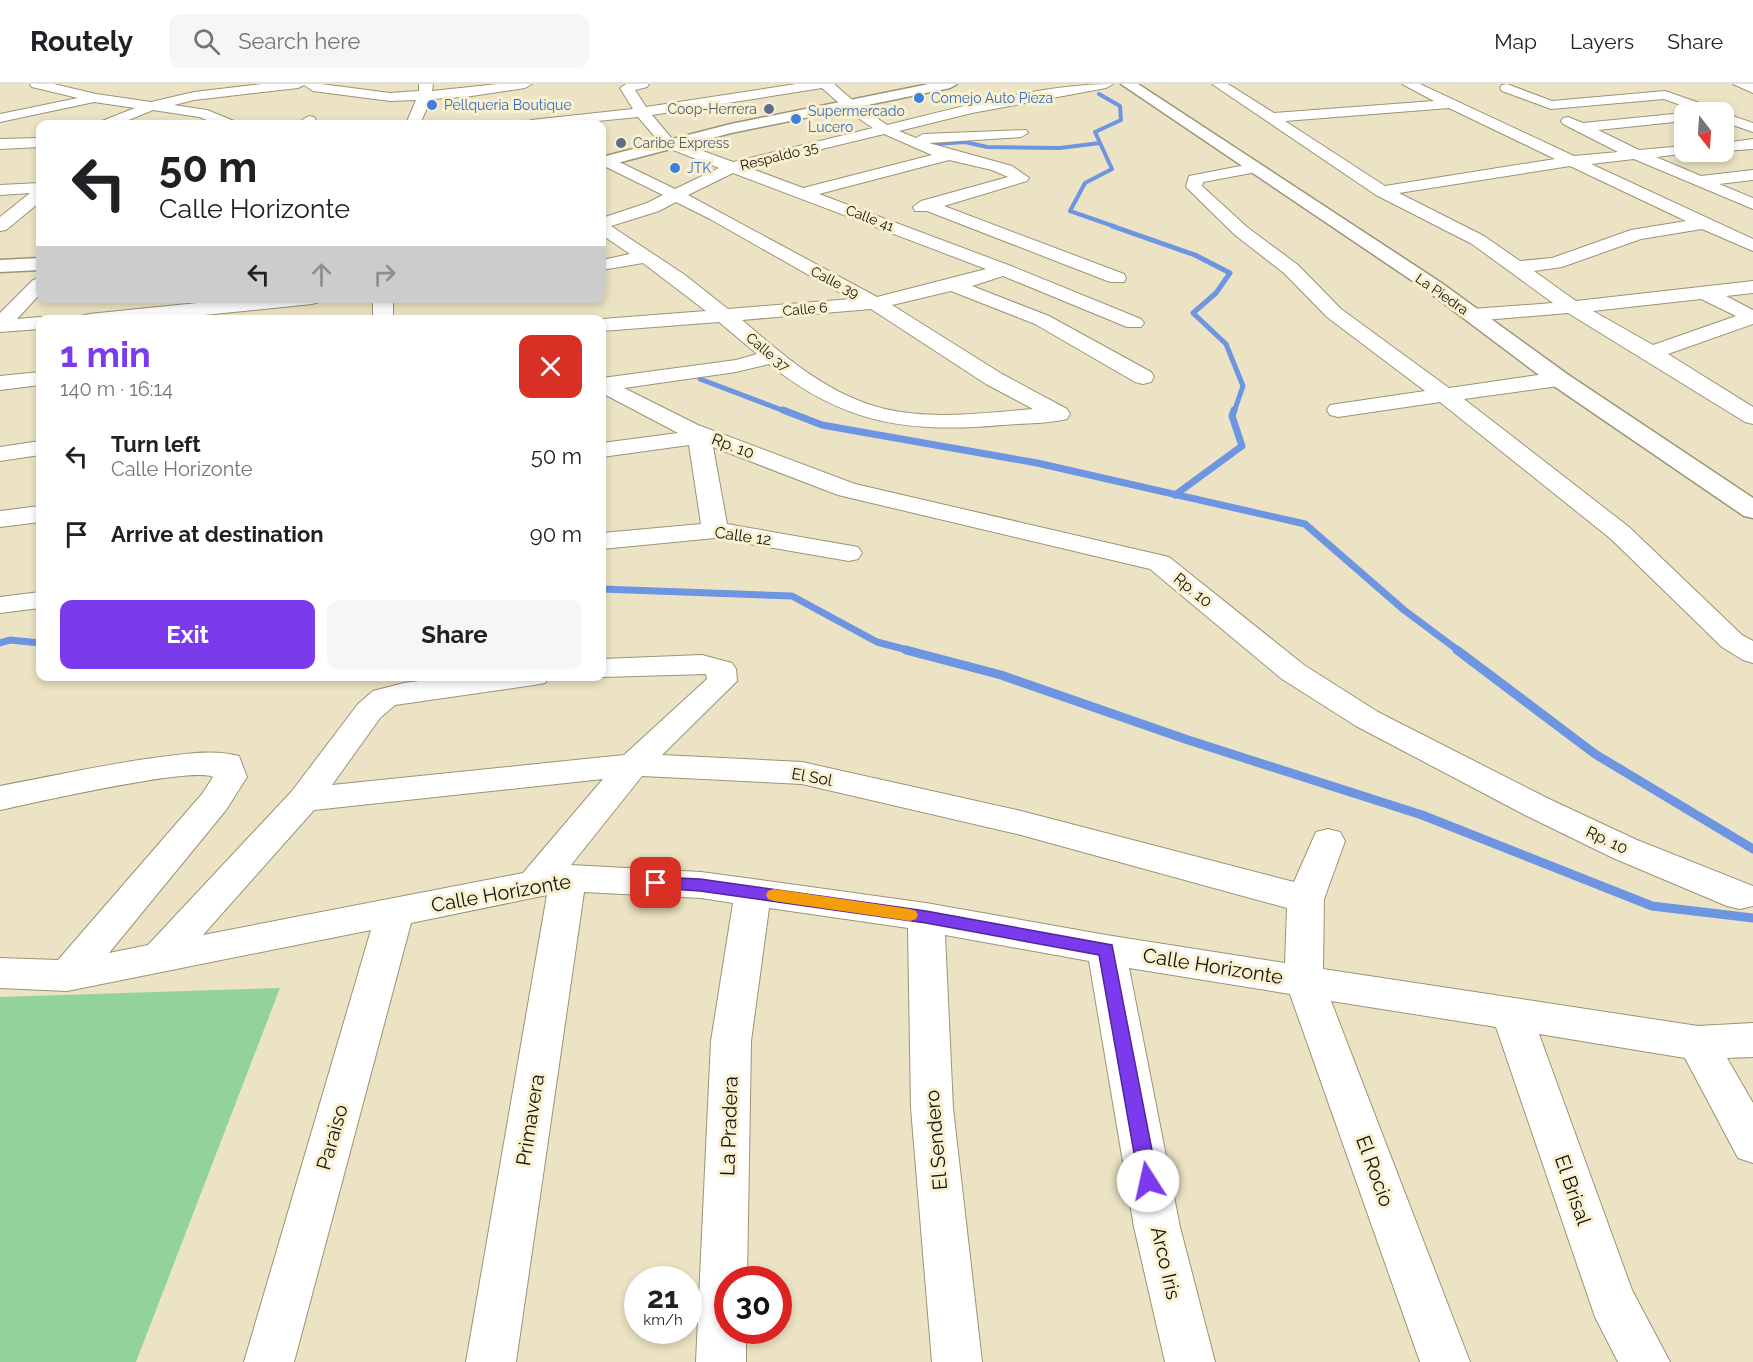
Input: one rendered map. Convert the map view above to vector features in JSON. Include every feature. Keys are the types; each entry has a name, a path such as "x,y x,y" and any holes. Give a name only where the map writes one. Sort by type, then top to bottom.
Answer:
{"street":[{"path":"37,84 96,98"},
{"path":"116,120 154,105 194,96 298,84"},
{"path":"310,84 313,87 390,97 426,90 525,84"},
{"path":"568,120 642,112 824,84 846,105 884,130 905,140 1021,178 873,220"},
{"path":"606,160 668,143 950,84"},
{"name":"Respaldo 35","path":"606,222 653,207 735,166 1036,95 1107,84"},
{"name":"La Piedra","path":"1128,84 1472,315 1559,379 1753,510"},
{"path":"1219,84 1382,191 1478,240 1572,307 1753,417"},
{"path":"1409,84 1753,246"},
{"path":"1740,84 1753,89"},
{"path":"634,86 642,112 668,143"},
{"path":"1642,86 1670,90 1693,102"},
{"path":"1506,88 1551,105 1617,99 1670,90"},
{"path":"1588,88 1617,99"},
{"path":"415,120 426,90"},
{"path":"0,118 96,98 129,94 154,105 202,113 219,120"},
{"path":"1270,118 1451,104"},
{"path":"1674,118 1575,124 1636,154 1753,204"},
{"path":"1734,121 1753,128"},
{"path":"905,140 1021,133"},
{"path":"0,144 36,143"},
{"name":"Calle 41","path":"668,143 805,193 1134,323"},
{"path":"1734,146 1753,144"},
{"path":"1382,191 1571,161 1674,151"},
{"path":"805,193 949,155"},
{"name":"Calle 39","path":"606,162 716,215 840,286 875,303 994,379 1059,414"},
{"path":"1256,168 1195,179 1194,187 1241,231 1291,269 1334,313 1445,395 1620,533 1732,641 1753,654"},
{"path":"1700,181 1753,175"},
{"path":"0,190 36,188"},
{"path":"0,227 36,197"},
{"path":"927,205 1117,278"},
{"path":"1518,267 1555,263 1637,234 1705,223"},
{"path":"0,227 30,225"},
{"name":"Calle 37","path":"606,231 727,316 772,357 802,380 859,409 883,416 911,419 959,420 1059,414"},
{"path":"606,264 645,257"},
{"path":"0,266 36,264"},
{"name":"Calle 6","path":"606,325 875,303 953,285 1004,270"},
{"path":"953,285 1042,320 1143,377"},
{"path":"1472,315 1572,307 1753,287"},
{"path":"0,325 36,288"},
{"path":"1651,353 1752,317 1706,293"},
{"path":"158,315 267,303"},
{"path":"0,325 36,323"},
{"path":"606,384 726,368 772,357"},
{"path":"0,383 36,379"},
{"path":"1338,410 1559,379"},
{"name":"Rp. 10","path":"606,387 699,434 847,490 1159,563 1293,672 1367,719 1537,807 1625,849 1740,896"},
{"path":"606,450 682,440 699,434 715,530"},
{"path":"0,454 36,449"},
{"path":"0,519 36,514"},
{"name":"Calle 12","path":"606,541 715,530 849,553"},
{"path":"0,605 36,600"},
{"path":"552,880 633,765 722,681 721,669 702,664 606,668"},
{"path":"161,956 304,799 369,711 384,698 404,693 496,681"},
{"path":"0,798 130,772 192,764 227,764 230,777 214,802 67,976"},
{"name":"El Sol","path":"304,799 633,765 802,773 1021,823 1306,899"},
{"path":"1304,980 1306,899 1328,841"},
{"name":"Calle Horizonte","path":"0,973 67,976 552,880 700,885 926,917 1106,950 1698,1044 1753,1040"},
{"name":"Primavera","path":"491,1362 552,880"},
{"name":"La Pradera","path":"721,1362 732,1041 753,892"},
{"name":"Paraiso","path":"269,1362 395,912"},
{"name":"El Sendero","path":"926,917 932,1108 957,1362"},
{"name":"Arco Iris","path":"1106,950 1157,1227 1190,1362"},
{"name":"El Rocio","path":"1304,980 1445,1362"},
{"name":"El Brisal","path":"1511,1013 1612,1301 1645,1362"},
{"path":"1698,1044 1753,1144"}],"green space":[{"path":"280,988 136,1362 0,1362 0,997"}],"waterway":[{"path":"1099,94 1120,106 1121,120 1095,132 1112,169 1085,183 1070,211 1116,227"},
{"path":"921,145 965,142 987,147 1060,148 1100,143"},
{"path":"1112,226 1195,255 1230,273 1216,293 1193,313 1226,344 1243,386 1234,412"},
{"path":"700,379 787,412"},
{"path":"783,410 822,425 1037,463 1176,495"},
{"path":"1176,495 1242,446 1232,416 1234,410"},
{"path":"1176,495 1305,524 1404,610 1459,651"},
{"path":"606,589 792,596 877,642 911,651"},
{"path":"0,643 10,640 36,643"},
{"path":"906,650 1001,675 1188,740 1422,815 1652,906 1753,918"},
{"path":"1457,650 1595,754 1753,849"}],"slow traffic":[{"path":"774,895 910,915"}],"place":[{"name":"Comejo Auto Pieza","path":"919,98"},
{"name":"Pellqueria Boutique","path":"432,105"},
{"name":"Coop-Herrera","path":"769,109"},
{"name":"Supermercado Lucero","path":"796,119"},
{"name":"Caribe Express","path":"621,143"},
{"name":"JTK","path":"675,168"}],"route":[{"path":"656,883 700,885 926,917 1106,950 1148,1181"}]}
